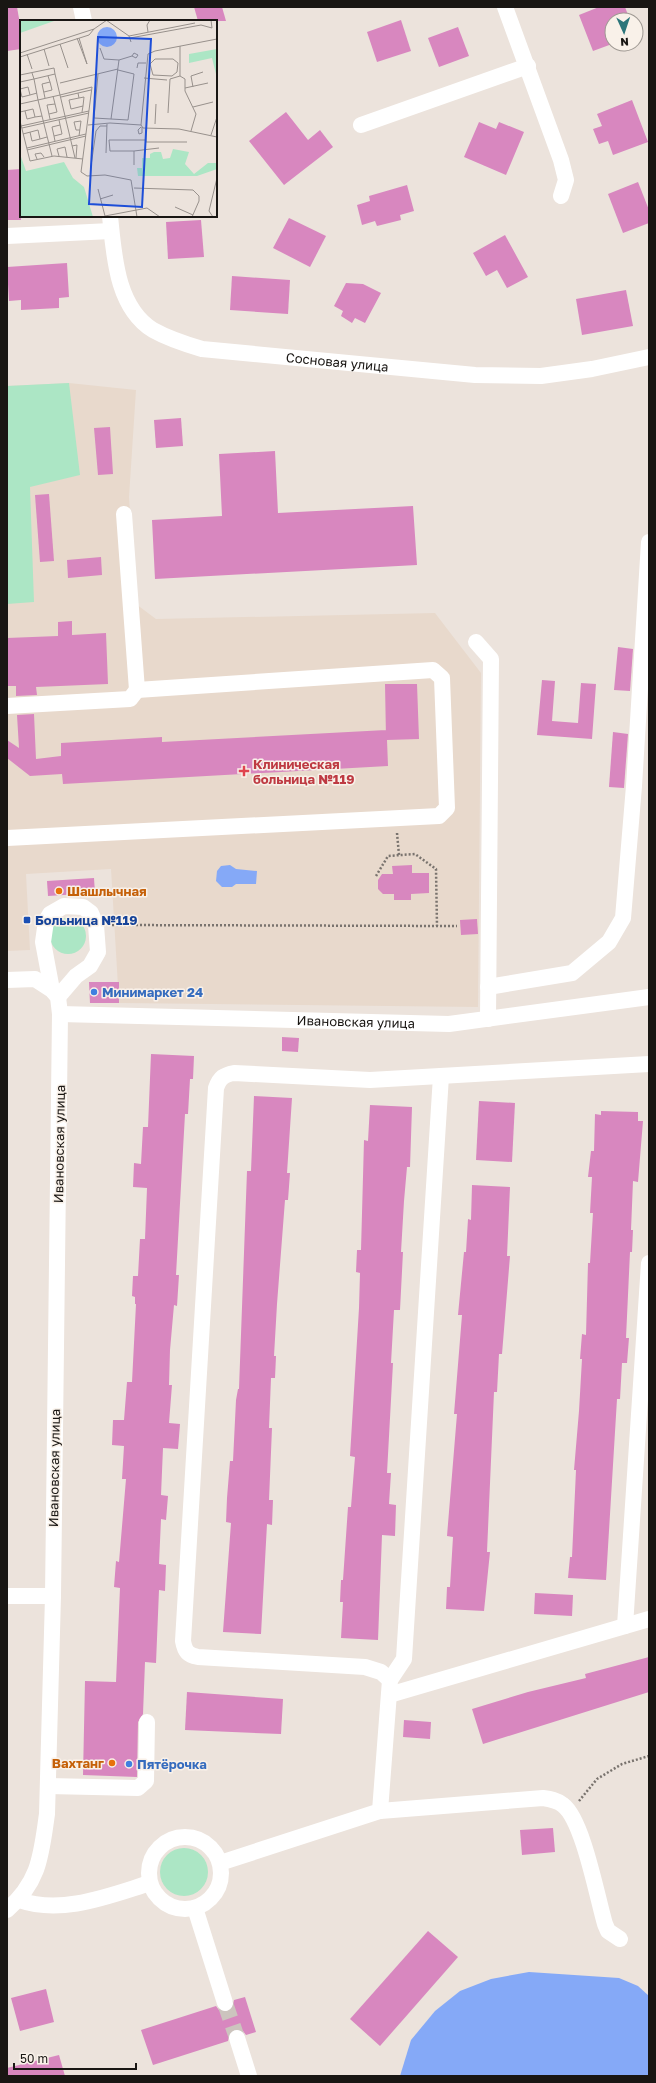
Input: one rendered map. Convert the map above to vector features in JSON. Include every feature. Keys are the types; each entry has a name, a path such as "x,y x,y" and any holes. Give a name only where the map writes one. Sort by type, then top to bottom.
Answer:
{"street":[{"path":"81,7 84,20"},
{"path":"505,7 562,160 566,180 561,196"},
{"path":"360,125 528,66"},
{"path":"7,236 110,223"},
{"name":"Сосновая улица","path":"110,223 116,270 125,296 136,314 152,329 175,341 202,349 475,375 541,376 592,369 649,357"},
{"path":"7,706 130,699 137,690 124,514"},
{"path":"488,987 572,973 609,942 623,918 634,786 649,542"},
{"path":"476,642 491,660 488,1019"},
{"path":"7,838 439,816 447,808 442,678 433,670 137,690"},
{"name":"Ивановская улица","path":"13,1905 35,1876 39,1864 47,1814 48,1786 53,1596 60,1014 43,942 46,921 50,914 64,906 84,907 91,913 96,925"},
{"path":"7,980 35,979 55,994 90,966 98,952 96,925"},
{"name":"Ивановская улица","path":"60,1014 449,1024 649,997"},
{"path":"389,1688 381,1672 365,1667 198,1657 189,1655 184,1650 216,1088 224,1076 234,1073 370,1080 649,1064"},
{"path":"380,1811 389,1688 404,1659 441,1076"},
{"path":"625,1626 649,1264"},
{"path":"7,1596 53,1596"},
{"path":"389,1688 649,1619"},
{"path":"48,1786 138,1788 146,1781 147,1722"},
{"path":"220,1863 376,1814 380,1811 543,1798 559,1802 570,1812 577,1823 605,1924 608,1931 620,1939"},
{"path":"189,1837 203,1841 210,1847 220,1863 222,1872 217,1891 204,1904 195,1908 186,1909 167,1905 154,1892 150,1883 150,1864 153,1855 159,1848 175,1838 189,1837"},
{"path":"13,1905 35,1906 70,1904 95,1900 150,1883"},
{"path":"195,1908 225,2003"},
{"path":"236,2038 249,2076"}],"path":[{"path":"396,818 399,855"},
{"path":"376,876 388,856 415,854 436,869 437,926"},
{"path":"96,925 458,926"},
{"path":"570,1812 597,1779 622,1764 649,1756"}],"shaded area":[{"name":"Клиническая больница №119","path":"69,383 136,390 129,497 136,604 156,619 435,613 481,673 478,1007 119,1003 111,869 26,874 30,950 7,951 7,386"}],"green space":[{"path":"69,383 80,475 30,487 34,602 7,604 7,386"},
{"path":"71,918 81,923 85,929 85,943 81,949 75,953 65,954 55,949 51,943 50,933 55,923 61,919"},
{"path":"179,1848 189,1848 198,1852 204,1858 207,1863 207,1881 198,1892 189,1896 179,1896 170,1892 164,1886 160,1877 160,1867 164,1858 170,1852"}],"water":[{"path":"230,865 236,869 257,871 256,884 236,884 232,887 222,887 216,881 217,871 221,866"},
{"path":"529,1972 619,1978 638,1986 649,1996 649,2076 400,2076 411,2040 435,2011 460,1991 491,1979"}],"building":[{"path":"7,7 17,7 20,24 20,49 7,51"},
{"path":"194,7 222,7 226,21 217,20 198,20"},
{"path":"599,7 625,7 627,12 604,12 604,47 593,51 579,15"},
{"path":"401,20 411,51 377,62 367,32"},
{"path":"458,27 469,56 439,67 428,38"},
{"path":"632,100 648,142 613,155 608,141 599,144 593,129 602,126 597,114"},
{"path":"286,112 308,140 320,130 333,147 284,185 249,141"},
{"path":"479,122 496,129 499,122 524,132 506,175 464,157"},
{"path":"20,169 21,220 7,220 7,170"},
{"path":"638,182 649,210 649,223 623,233 608,194"},
{"path":"407,185 414,211 400,215 401,220 377,226 375,221 362,225 357,205 370,201 369,196"},
{"path":"289,218 326,236 310,267 273,248"},
{"path":"201,220 204,257 168,259 166,222"},
{"path":"505,235 528,277 507,288 497,270 486,276 473,253"},
{"path":"67,263 69,297 59,298 59,308 21,310 21,300 9,301 7,267"},
{"path":"232,276 290,280 288,314 230,310"},
{"path":"346,283 363,284 381,293 365,323 355,318 352,323 341,316 343,311 334,306"},
{"path":"626,290 633,326 582,335 576,299"},
{"path":"181,418 183,446 156,448 154,420"},
{"path":"110,427 113,474 98,475 94,428"},
{"path":"275,451 278,513 413,506 417,565 155,579 152,520 222,516 219,454"},
{"path":"49,494 54,561 40,562 35,495"},
{"path":"101,557 102,575 68,578 67,560"},
{"path":"72,621 72,635 106,633 108,684 36,687 37,695 16,696 16,686 7,686 7,638 58,636 58,622"},
{"path":"618,647 633,649 630,691 614,690"},
{"path":"542,680 555,681 552,721 578,723 581,683 596,684 592,739 537,735"},
{"path":"385,684 417,684 419,739 387,740 388,766 63,784 62,774 30,776 7,758 7,740 19,748 17,715 34,714 36,759 61,756 61,743 162,737 162,742 386,730"},
{"path":"613,732 628,734 624,788 609,787"},
{"path":"412,865 412,873 429,873 429,893 411,894 411,900 394,900 394,894 383,894 378,889 378,880 382,874 393,874 392,866"},
{"path":"94,878 95,893 48,896 47,881"},
{"path":"477,919 478,934 461,935 460,920"},
{"path":"89,982 119,982 119,1003 90,1003"},
{"path":"282,1037 299,1038 298,1052 282,1051"},
{"path":"151,1054 194,1056 193,1079 190,1079 188,1114 185,1114 176,1275 179,1275 177,1306 174,1305 170,1350 169,1385 172,1385 169,1423 180,1424 178,1449 163,1448 161,1495 168,1496 166,1520 161,1519 159,1564 166,1565 165,1591 159,1590 156,1663 145,1662 143,1714 138,1722 137,1777 83,1775 85,1681 116,1682 120,1588 114,1587 116,1561 119,1562 126,1479 122,1479 124,1446 112,1445 113,1420 124,1420 127,1382 132,1382 136,1304 135,1297 132,1296 133,1276 138,1276 140,1239 145,1239 147,1188 133,1187 134,1163 141,1164 143,1127 148,1127"},
{"path":"254,1096 292,1098 287,1173 290,1173 288,1200 285,1200 277,1304 274,1356 276,1356 275,1378 271,1378 269,1428 272,1428 269,1500 273,1500 272,1525 267,1524 261,1634 223,1632 231,1523 226,1522 227,1498 230,1461 233,1461 236,1400 239,1389 247,1171 251,1171"},
{"path":"479,1101 515,1103 512,1162 476,1160"},
{"path":"370,1105 412,1107 410,1167 407,1167 404,1201 400,1310 394,1310 391,1363 393,1363 387,1473 391,1473 389,1504 396,1505 395,1536 382,1535 378,1640 341,1638 343,1602 340,1602 348,1507 351,1507 355,1457 350,1456 359,1308 360,1273 356,1272 357,1250 361,1250 364,1140 368,1141"},
{"path":"601,1111 638,1112 638,1121 643,1121 638,1182 633,1181 631,1230 633,1230 632,1252 630,1252 626,1338 629,1338 627,1363 622,1363 620,1399 617,1399 606,1580 568,1578 570,1557 572,1557 576,1470 574,1470 582,1359 580,1359 582,1334 586,1335 588,1263 590,1263 593,1213 590,1213 592,1177 588,1177 591,1151 594,1151 595,1114 601,1115"},
{"path":"472,1185 510,1187 507,1256 510,1256 502,1354 499,1354 497,1392 494,1392 487,1552 490,1552 484,1611 446,1609 447,1587 450,1587 453,1537 447,1536 457,1414 454,1414 462,1315 458,1315 464,1252 466,1252 468,1219 471,1220"},
{"path":"535,1593 573,1595 572,1616 534,1614"},
{"path":"649,1657 649,1692 483,1744 472,1709 528,1692 586,1678 585,1674"},
{"path":"187,1692 283,1699 281,1734 185,1730"},
{"path":"404,1720 431,1722 430,1739 403,1737"},
{"path":"553,1828 555,1852 522,1855 520,1830"},
{"path":"428,1931 458,1957 380,2046 350,2019"},
{"path":"46,1989 54,2022 20,2031 11,1998"},
{"path":"245,1997 256,2032 246,2035 243,2031 235,2029 230,2032 228,2041 153,2065 141,2030 216,2006 219,2010 227,2012 232,2009 234,2000"},
{"path":"59,2055 65,2076 7,2076 7,2068"}],"tunnel":[{"path":"225,2003 237,2038"}],"place":[{"name":"Клиническая больница №119","path":"244,771"},
{"name":"Шашлычная","path":"59,891"},
{"name":"Больница №119","path":"27,920"},
{"name":"Минимаркет 24","path":"94,992"},
{"name":"Вахтанг","path":"112,1763"},
{"name":"Пятёрочка","path":"129,1764"}]}
